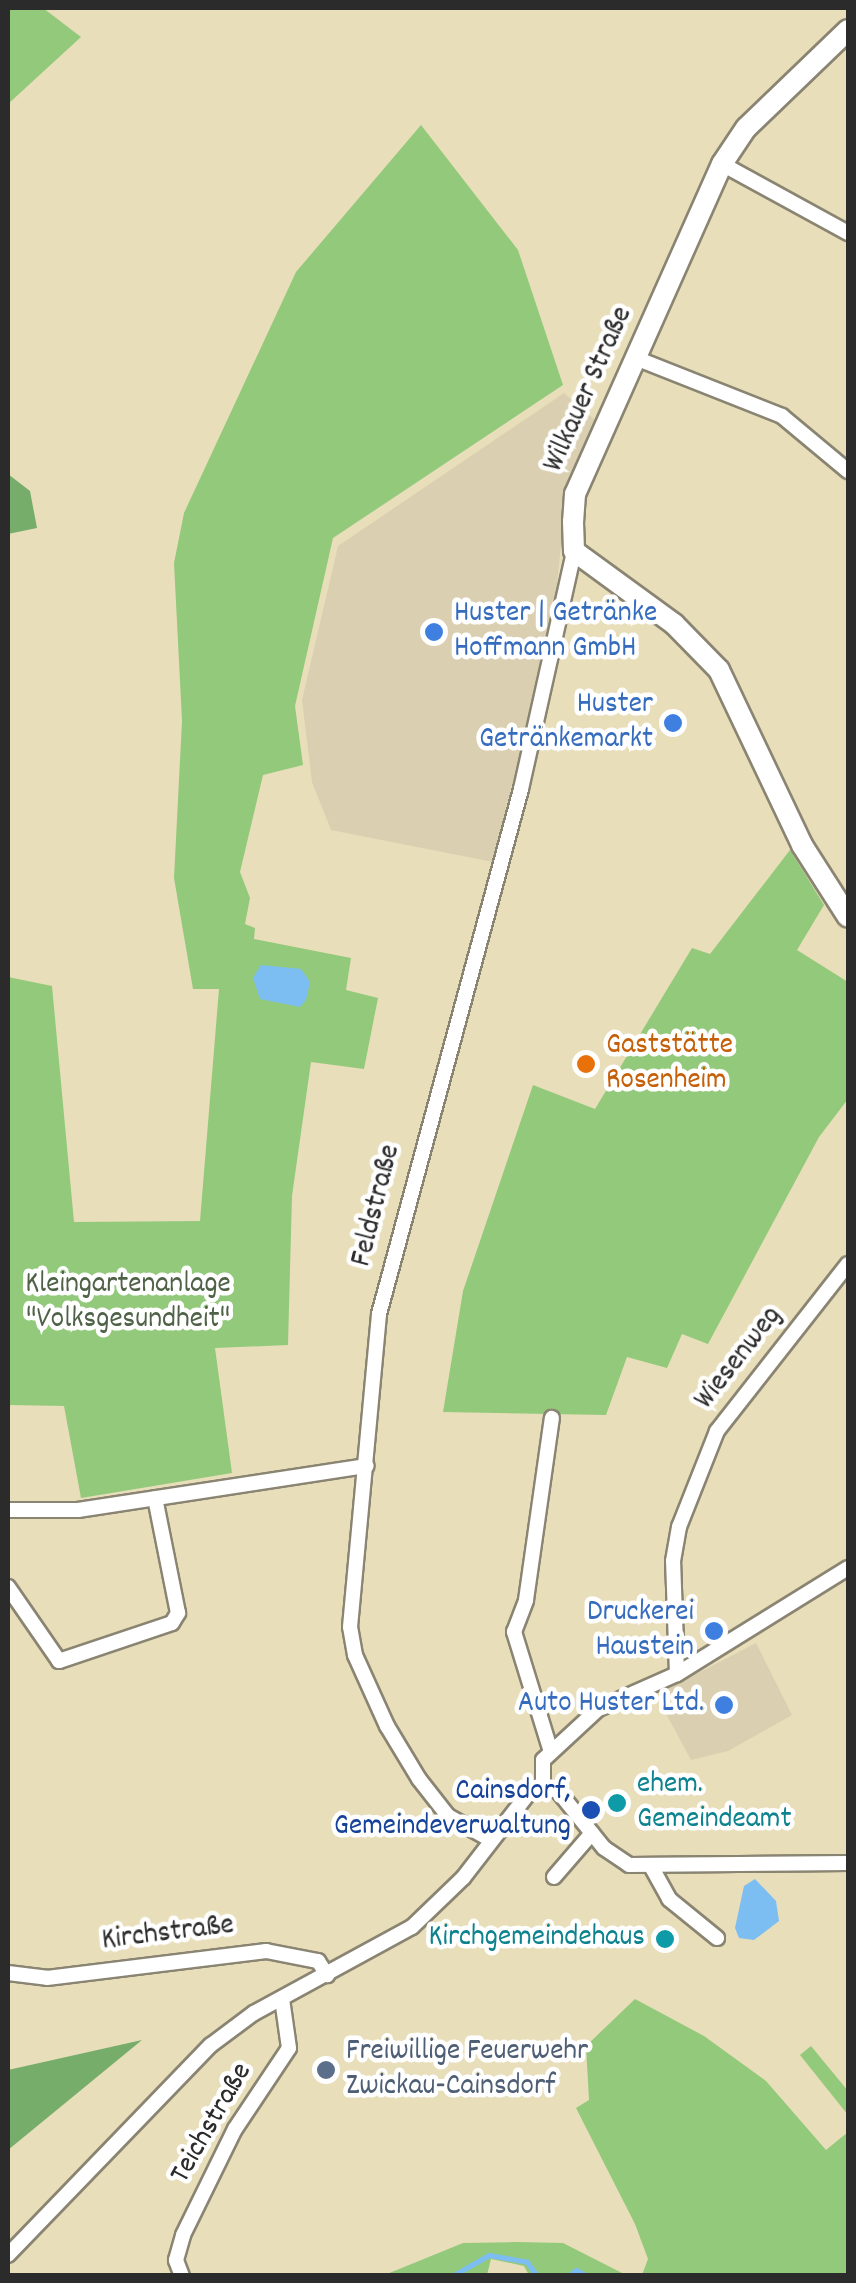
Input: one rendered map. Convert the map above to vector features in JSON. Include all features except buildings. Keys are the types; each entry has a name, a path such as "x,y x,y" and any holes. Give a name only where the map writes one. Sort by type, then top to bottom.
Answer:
{"street":[{"name":"Wilkauer Straße","path":"574,551 575,494 722,164 746,128 848,30"},
{"path":"722,164 848,233"},
{"path":"638,359 782,416 848,470"},
{"path":"574,551 674,624 719,670 802,846 848,917"},
{"name":"Feldstraße","path":"490,1840 448,1816 415,1772 355,1655 350,1627 379,1314 526,772 574,551"},
{"name":"Wiesenweg","path":"677,1674 673,1561 679,1527 716,1431 848,1264"},
{"path":"551,1752 514,1632 526,1600 552,1418"},
{"path":"8,1510 78,1510 366,1466"},
{"path":"8,1587 59,1661 172,1623 178,1614 156,1498"},
{"path":"543,1787 543,1760 598,1709 677,1674 848,1568"},
{"path":"8,2256 211,2045 426,1916 528,1794 543,1787 558,1791 620,1862 652,1866 848,1864"},
{"path":"554,1877 592,1833"},
{"path":"652,1866 669,1899 717,1938"},
{"name":"Kirchstraße","path":"8,1973 47,1978 266,1951 318,1961 327,1975"},
{"name":"Teichstraße","path":"182,2276 176,2260 184,2236 235,2129 289,2048 282,2000"}],"shaded area":[{"name":"Huster | Getränke Hoffmann GmbH","path":"564,393 595,420 568,478 554,613 493,862 331,830 312,782 302,700 338,546"},
{"name":"Auto Huster Ltd.","path":"756,1643 792,1715 728,1751 691,1760 656,1695"}],"green space":[{"path":"8,8 43,8 81,37 8,104"},
{"name":"Kleingartenanlage \"Volksgesundheit\"","path":"421,125 518,250 563,385 333,538 295,706 303,765 263,775 240,872 250,898 245,924 255,928 254,939 351,958 346,990 378,998 364,1069 311,1062 292,1196 288,1345 215,1348 232,1473 81,1498 64,1406 8,1405 8,977 52,986 74,1222 200,1221 219,989 193,989 174,878 182,721 174,563 184,513 296,272"},
{"path":"8,474 30,491 37,528 8,534"},
{"path":"790,850 824,905 797,950 848,982 848,1099 819,1137 708,1344 682,1334 667,1368 627,1357 606,1415 443,1412 463,1291 533,1085 595,1109 692,948 710,954"},
{"path":"635,1999 704,2036 766,2081 826,2150 848,2132 848,2275 642,2275 648,2259 635,2224 576,2108 589,2100 586,2046"},
{"path":"142,2040 8,2150 8,2070"},
{"path":"811,2046 848,2091 848,2115 800,2055"},
{"path":"463,2243 563,2243 626,2275 529,2275 524,2266 491,2259 487,2275 382,2276"}],"water":[{"path":"261,965 301,969 310,982 300,1007 260,999 253,978"},
{"path":"755,1879 776,1901 779,1921 754,1940 739,1938 735,1928 744,1886"}],"waterway":[{"path":"452,2276 489,2255 527,2262 537,2276"},
{"path":"568,2276 576,2270 587,2276"}],"place":[{"name":"Huster | Getränke Hoffmann GmbH","path":"434,632"},
{"name":"Huster Getränkemarkt","path":"673,723"},
{"name":"Gaststätte Rosenheim","path":"586,1064"},
{"name":"Druckerei Haustein","path":"714,1631"},
{"name":"Auto Huster Ltd.","path":"724,1705"},
{"name":"ehem. Gemeindeamt","path":"617,1803"},
{"name":"Cainsdorf, Gemeindeverwaltung","path":"591,1810"},
{"name":"Kirchgemeindehaus","path":"665,1939"},
{"name":"Freiwillige Feuerwehr Zwickau-Cainsdorf","path":"326,2070"}]}
